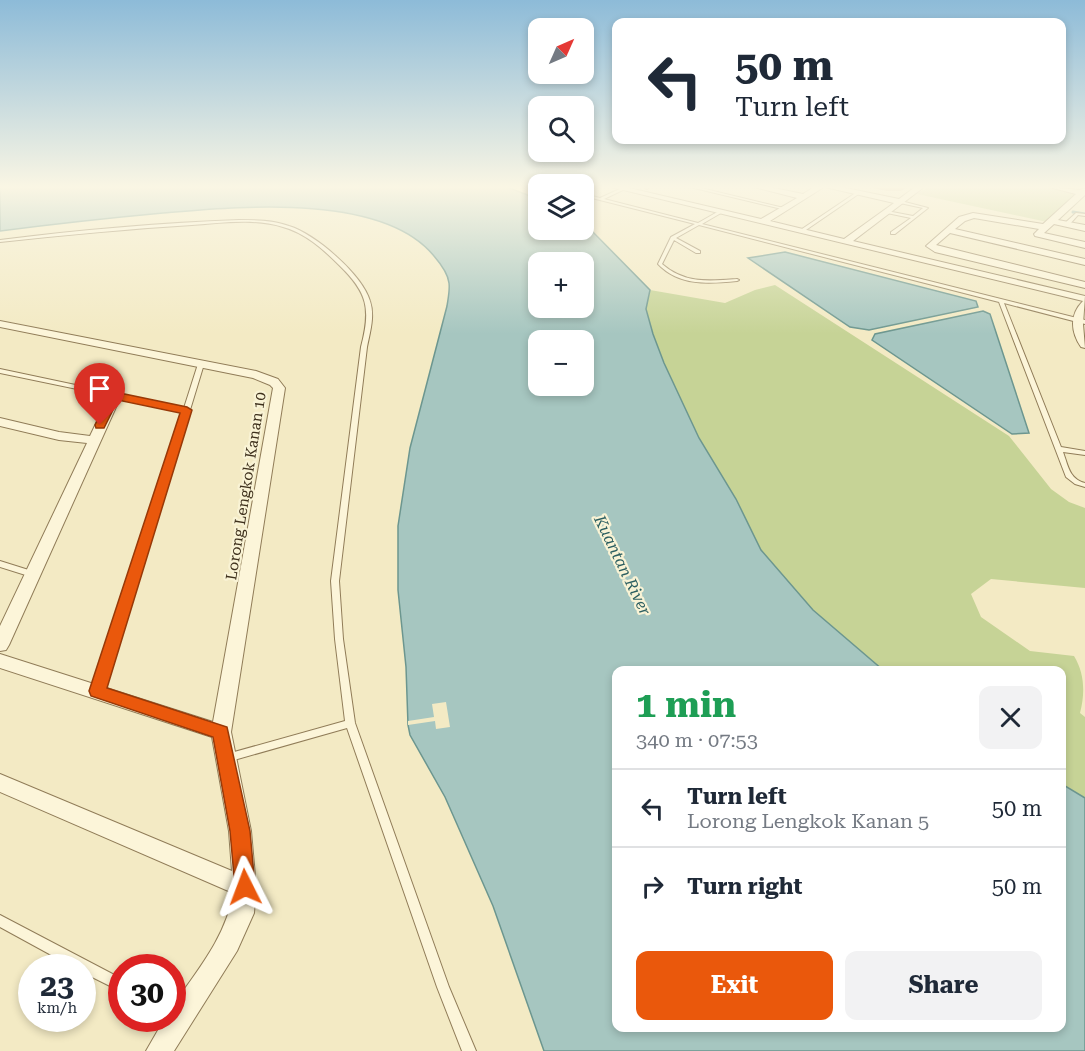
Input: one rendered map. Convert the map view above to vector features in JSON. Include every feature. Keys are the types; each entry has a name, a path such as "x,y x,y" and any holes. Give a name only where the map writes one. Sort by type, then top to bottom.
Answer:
{"street":[{"path":"822,236 1085,298"},
{"path":"846,242 854,236"},
{"path":"941,236 930,246 1085,285"},
{"path":"974,236 1085,262"},
{"path":"1047,236 1085,245"},
{"path":"950,267 963,256"},
{"path":"1085,304 1076,330 1085,345"},
{"name":"Lorong Lengkok Kanan 10","path":"1,325 266,378 279,388 221,732"},
{"path":"0,645 115,396"},
{"path":"0,422 59,436 93,440"},
{"path":"0,661 221,732 240,831 245,887 242,913 229,943 186,1003"},
{"path":"3,783 245,887"},
{"path":"159,1051 169,1032"}],"lane":[{"path":"0,241 40,236"},
{"path":"306,236 328,252 360,284 369,302 369,330 364,346 335,581 339,639 350,723 443,987 469,1051"},
{"path":"676,236 673,238 660,264 667,271 703,283 737,280"},
{"path":"745,236 1080,320"},
{"path":"673,238 698,252"},
{"path":"1001,301 1068,477 1085,485"},
{"path":"97,691 201,364"},
{"path":"0,371 187,410"},
{"path":"1059,449 1085,453"},
{"path":"0,564 32,574"},
{"path":"225,759 350,723"},
{"path":"0,921 108,979"}],"green space":[{"path":"775,285 1009,436 1051,489 1069,502 1085,508 1085,588 991,579 971,594 981,617 1030,651 1074,656 1078,663 1083,684 1080,713 1085,717 1085,798 1066,786 1066,666 878,666 813,610 761,550 736,499 699,438 664,363 646,309 650,290 725,303 755,290"}],"water":[{"name":"Kuantan River","path":"410,236 528,236 528,240 594,240 594,236 597,236 650,290 646,309 664,363 699,438 736,499 761,550 813,610 878,666 612,666 612,1032 1066,1032 1066,786 1085,798 1085,1051 544,1051 493,906 445,797 410,735 408,725 406,667 398,590 398,526 410,448 447,306 449,283 443,268 434,256"},
{"path":"785,252 976,301 978,307 869,330 850,327 748,258"},
{"path":"983,311 990,314 1029,433 1012,434 872,340 875,334"}],"pier":[{"path":"446,702 450,727 436,729 435,721 408,725 408,721 434,717 432,704"}],"route":[{"path":"100,425 115,396 187,410 97,691 221,732 240,831 245,887"}]}
